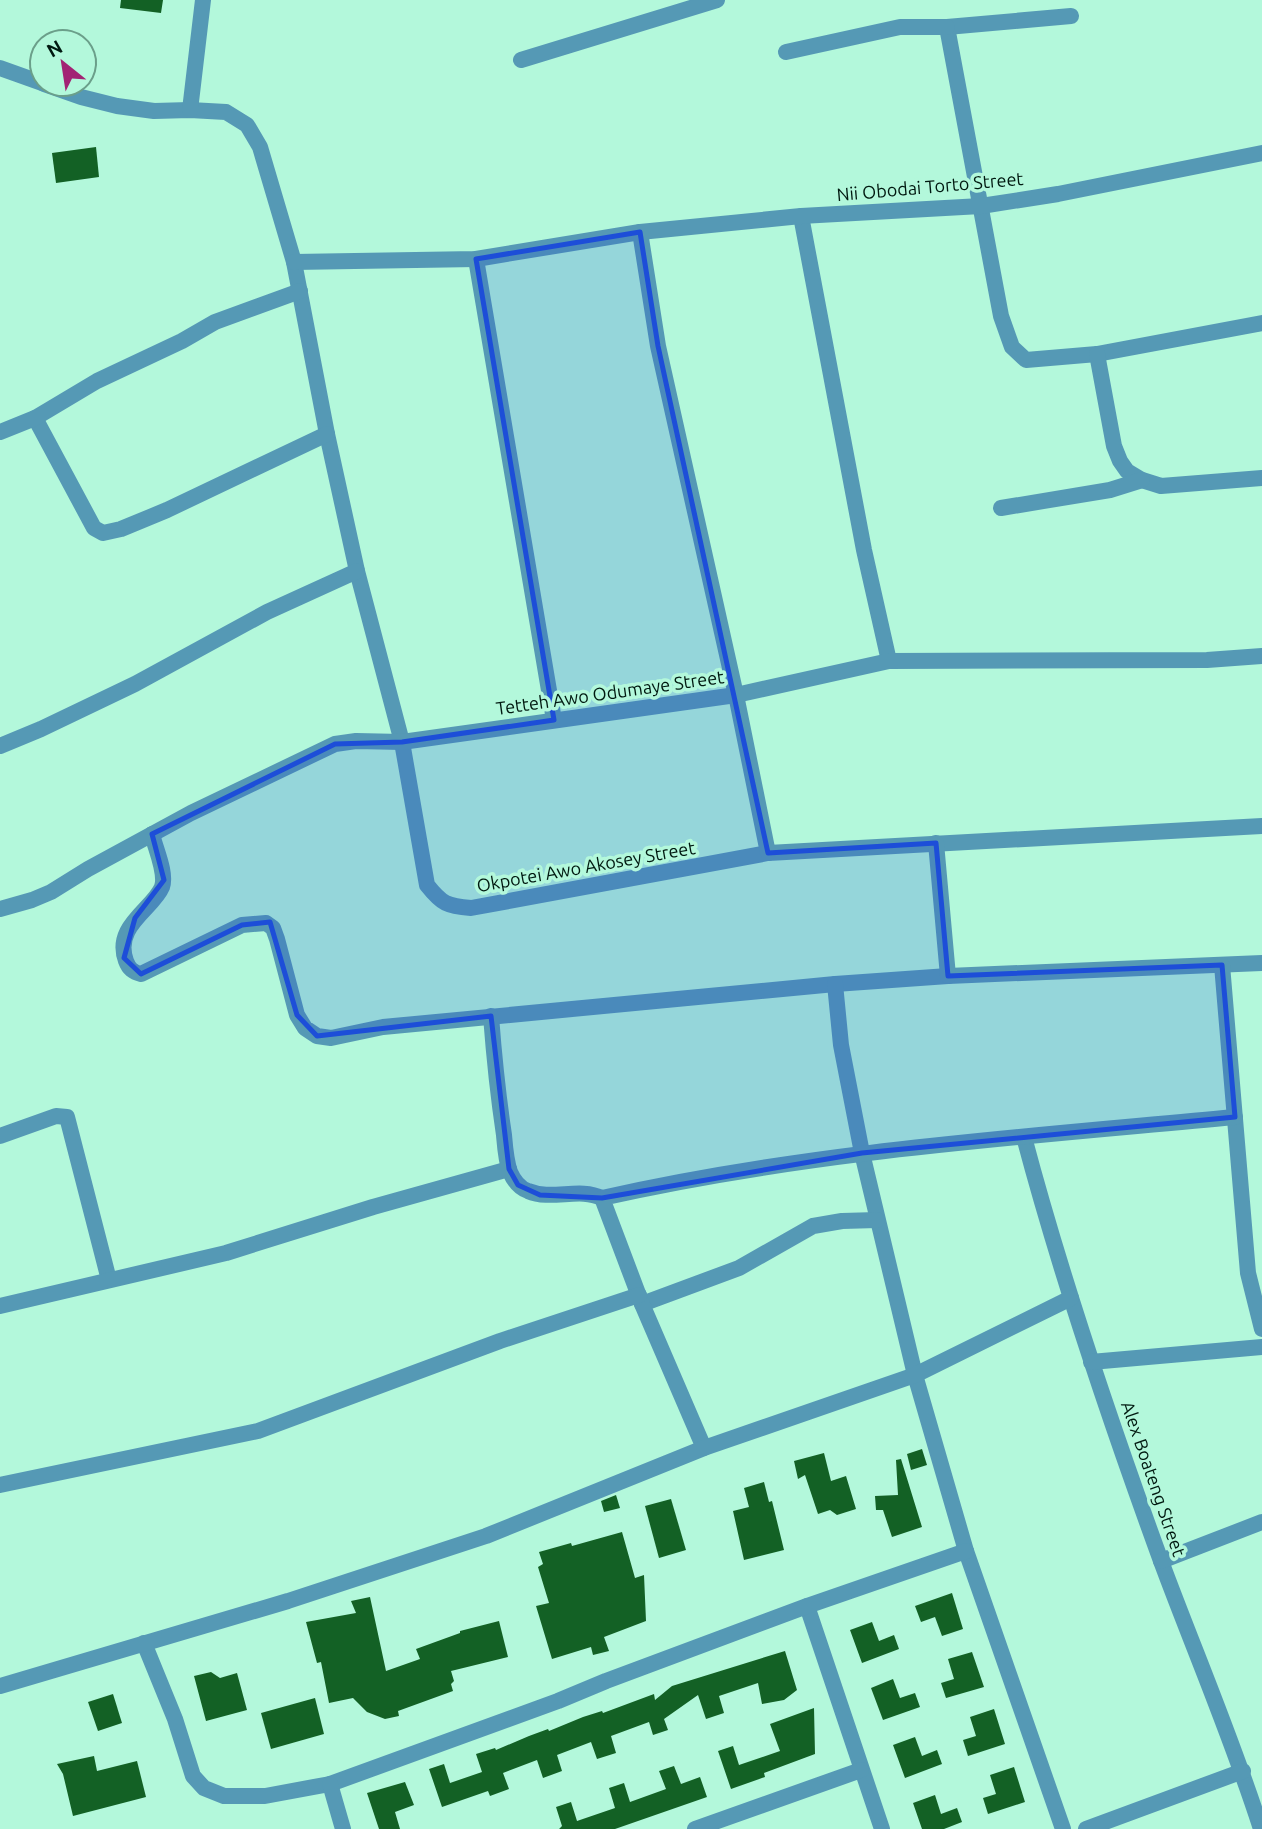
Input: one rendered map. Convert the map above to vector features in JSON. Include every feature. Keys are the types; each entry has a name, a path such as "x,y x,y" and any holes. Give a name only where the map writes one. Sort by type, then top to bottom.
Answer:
{"street":[{"path":"190,110 203,0"},
{"path":"521,60 717,0"},
{"path":"786,52 900,27 947,27 1071,16"},
{"path":"947,27 1001,316 1012,347 1026,360 1097,354 1262,323"},
{"name":"Okpotei Awo Akosey Street","path":"0,68 28,78"},
{"name":"Okpotei Awo Akosey Street","path":"85,98 154,111 226,112 247,125 260,147 294,262 357,571 402,742 427,885 440,901 471,908 768,853 1262,826"},
{"name":"Nii Obodai Torto Street","path":"294,262 476,259 640,232 801,216 981,206 1058,194 1262,153"},
{"path":"801,216 864,550 889,661"},
{"path":"640,232 658,346 737,695 768,853"},
{"path":"476,259 554,720"},
{"path":"0,432 35,418 97,381 182,341 215,322 300,291"},
{"path":"1097,354 1114,446 1127,471 1142,480 1161,485 1262,478"},
{"path":"35,418 94,528 103,533 121,529 167,510 327,434"},
{"path":"1001,508 1110,490 1142,480"},
{"path":"0,746 135,684 267,612 357,571"},
{"name":"Tetteh Awo Odumaye Street","path":"0,909 51,892 203,807 335,744 356,741 402,742 737,695 889,661 1207,660 1262,656"},
{"path":"152,834 164,880 161,890 135,918 124,944 124,958 133,972 141,974 149,971 243,925 266,923 273,929 277,939 297,1015 305,1028 317,1036 331,1038 383,1027 835,984 948,976 1262,962"},
{"path":"936,843 948,976"},
{"path":"1222,965 1248,1273 1262,1329"},
{"path":"835,984 841,1045 862,1153 915,1375 966,1550 1063,1829"},
{"path":"491,1016 509,1168 518,1185 540,1195 589,1194 602,1198 715,1176 862,1153 1235,1117"},
{"path":"0,1136 56,1116 67,1117 109,1280"},
{"name":"Alex Boateng Street","path":"1024,1137 1091,1362 1161,1561 1243,1770 1261,1829"},
{"path":"0,1306 226,1253 509,1168"},
{"path":"602,1198 640,1299 704,1448"},
{"path":"0,1485 258,1431 500,1341 739,1269 813,1226 842,1221 877,1220"},
{"path":"0,1686 288,1601 486,1536 704,1448 915,1375 1071,1298"},
{"path":"1091,1362 1262,1348"},
{"path":"1161,1561 1262,1522"},
{"path":"144,1643 175,1719 193,1776 204,1788 225,1796 265,1796 330,1784 807,1606 966,1550"},
{"path":"807,1606 882,1829"},
{"path":"695,1829 860,1770"},
{"path":"1086,1829 1243,1770"},
{"path":"330,1784 343,1829"}],"highlighted area":[{"path":"640,232 658,346 768,853 936,843 948,976 1222,965 1235,1117 862,1153 602,1198 540,1195 518,1185 509,1169 491,1016 317,1036 297,1015 270,922 242,925 141,974 124,958 135,918 164,880 152,834 335,744 402,742 554,720 476,259"}],"building":[{"path":"121,0 163,0 161,13 120,8"},
{"path":"96,147 99,177 56,183 52,153"},
{"path":"922,1449 927,1465 911,1470 907,1454"},
{"path":"824,1453 831,1481 846,1476 856,1509 837,1515 830,1510 818,1514 805,1475 798,1479 794,1461"},
{"path":"901,1459 922,1527 892,1537 883,1510 876,1510 875,1496 898,1495 896,1460"},
{"path":"764,1482 769,1502 772,1501 784,1550 744,1560 733,1511 749,1507 744,1488"},
{"path":"616,1495 620,1508 604,1512 601,1501"},
{"path":"671,1499 686,1550 659,1558 645,1506"},
{"path":"622,1532 635,1578 644,1575 646,1621 604,1637 609,1651 593,1655 591,1647 552,1659 536,1606 549,1603 538,1567 543,1564 539,1552"},
{"path":"952,1593 963,1629 942,1636 935,1617 921,1622 915,1606"},
{"path":"370,1597 386,1671 420,1659 416,1649 460,1631 499,1621 508,1657 451,1671 453,1691 398,1711 399,1716 385,1719 367,1712 353,1698 329,1703 321,1662 317,1663 306,1622 356,1613 351,1601"},
{"path":"872,1622 879,1641 894,1635 899,1649 862,1663 850,1630"},
{"path":"785,1651 797,1690 784,1700 762,1704 758,1683 719,1696 724,1713 706,1719 698,1695 664,1719 668,1730 653,1735 649,1722 611,1736 616,1753 597,1759 591,1742 557,1755 562,1771 543,1778 537,1760 503,1773 509,1789 490,1796 488,1791 442,1807 429,1769 444,1764 450,1783 482,1772 476,1754 495,1748 496,1750 548,1729 549,1731 654,1694 655,1700 672,1686"},
{"path":"972,1652 984,1687 946,1698 941,1683 954,1679 948,1659"},
{"path":"211,1672 220,1678 237,1673 247,1710 206,1721 194,1676"},
{"path":"893,1679 900,1698 915,1693 920,1707 883,1720 871,1688"},
{"path":"113,1694 122,1723 98,1731 88,1702"},
{"path":"315,1698 324,1734 271,1749 261,1713"},
{"path":"814,1708 815,1754 731,1789 718,1751 733,1746 739,1765 780,1751 770,1724"},
{"path":"994,1709 1005,1744 968,1756 963,1740 976,1736 970,1717"},
{"path":"915,1737 922,1756 937,1750 942,1764 905,1778 893,1745"},
{"path":"94,1756 97,1771 137,1761 146,1797 73,1816 63,1774 57,1764"},
{"path":"674,1766 681,1784 700,1777 707,1797 615,1829 559,1829 562,1826 556,1807 571,1802 577,1821 615,1808 609,1788 624,1783 630,1802 666,1789 659,1771"},
{"path":"1014,1767 1025,1802 988,1814 983,1798 996,1794 990,1775"},
{"path":"405,1782 414,1805 395,1812 400,1829 379,1829 367,1793"},
{"path":"935,1795 941,1814 957,1808 962,1822 944,1829 922,1829 913,1803"}]}
